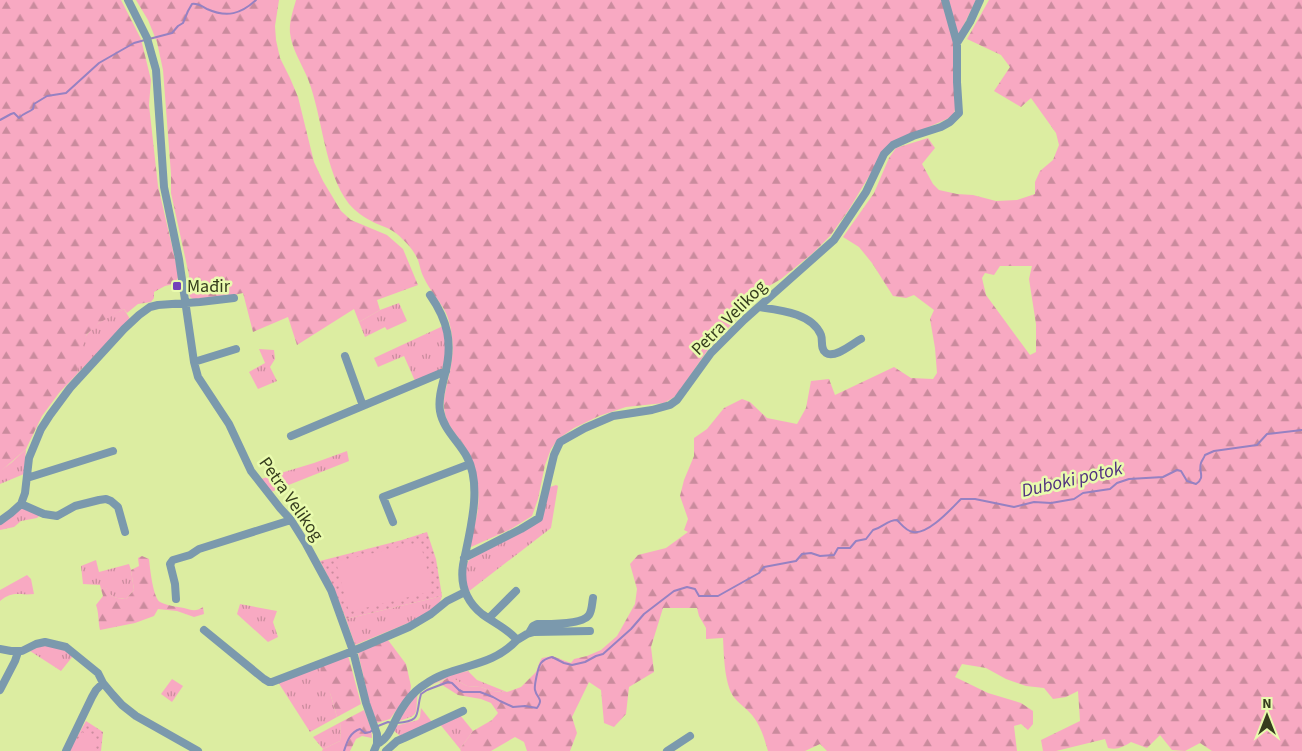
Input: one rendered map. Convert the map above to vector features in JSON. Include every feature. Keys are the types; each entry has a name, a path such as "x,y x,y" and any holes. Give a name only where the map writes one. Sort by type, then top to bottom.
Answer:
{"street":[{"name":"Petra Velikog","path":"128,0 147,41 156,70 164,188 179,260 194,362 198,377 229,424 251,471 291,520 331,590 353,651 366,703 377,734 376,748"},
{"name":"Petra Velikog","path":"464,558 539,518 554,455 560,442 585,428 614,416 652,410 670,405 677,400 711,353 834,240 866,192 884,154 893,145 941,127 950,122 959,113 957,44 946,0"},
{"path":"957,44 980,0"},
{"path":"430,295 445,320 449,346 440,401 442,417 463,450 473,475 474,508 464,558 462,584 469,599 482,614 511,633 517,640"},
{"path":"0,521 21,504 25,493 29,458 41,429 58,402 124,329 144,311 158,305 234,298"},
{"path":"759,307 784,311 809,320 821,334 823,349 826,353 837,354 861,338"},
{"path":"194,362 236,349"},
{"path":"345,356 363,406"},
{"path":"291,436 446,371"},
{"path":"27,478 113,451"},
{"path":"393,522 383,497 470,464"},
{"path":"21,504 44,514 57,516 75,506 106,499 118,507 125,532"},
{"path":"176,599 175,584 170,564 173,560 190,555 199,548 291,520"},
{"path":"488,618 516,591"},
{"path":"204,630 268,682 276,681 353,651 416,623 447,601 465,592"},
{"name":"Petra Velikog","path":"376,748 387,736 409,699 424,684 452,670 495,657 529,633 533,626 537,624 577,622 584,619 590,614 594,598"},
{"path":"529,633 542,631 590,631"},
{"path":"0,649 18,652 41,643 49,642 66,647 98,673 122,705 187,749 198,751"},
{"path":"0,690 16,661 18,652"},
{"path":"66,751 92,697 96,690 104,683"},
{"path":"386,751 400,740 463,711"},
{"path":"667,751 690,736"}],"green space":[{"path":"0,0 121,0 141,39 151,80 149,105 158,186 179,276 174,284 154,292 154,298 151,302 138,304 127,313 124,309 99,323 87,334 82,346 77,374 59,393 42,416 26,449 1,471 0,471"},
{"path":"136,0 279,0 275,26 280,58 298,97 314,162 323,181 341,211 351,220 387,235 403,249 418,285 377,300 380,310 359,322 354,309 297,345 288,317 253,332 243,293 220,298 193,299 190,297 188,290 189,275 171,193 163,70 157,42 148,20"},
{"path":"296,0 976,0 953,47 954,114 947,119 892,143 883,153 848,211 830,236 813,253 781,279 764,289 707,351 676,396 664,403 626,407 599,416 574,428 558,439 551,449 545,465 538,499 532,516 511,529 471,547 469,544 478,507 477,479 471,458 449,424 444,408 452,352 452,339 448,319 444,309 426,283 418,260 409,246 394,232 357,212 349,204 341,191 329,160 313,94 291,39 290,25"},
{"path":"989,0 1302,0 1302,751 1212,751 1200,743 1185,751 1172,750 1160,735 1147,748 1131,742 1120,748 1108,748 1105,739 1056,751 1043,751 1041,740 1080,721 1078,691 1066,697 1053,699 1044,688 1026,686 1006,679 986,668 962,664 955,677 988,693 1021,703 1033,711 1033,724 1028,730 1021,724 1014,726 1017,751 827,751 820,744 805,751 768,751 762,732 755,719 735,699 730,690 725,668 723,638 706,639 706,628 697,608 663,608 651,647 654,672 629,687 626,714 614,727 604,723 601,690 589,682 572,717 577,733 570,751 527,751 524,742 515,737 491,751 461,751 460,749 473,731 492,720 498,713 491,703 481,699 458,695 439,683 448,678 467,686 507,692 521,687 536,672 542,658 552,656 571,663 574,659 601,650 617,636 635,604 637,589 630,564 638,555 666,548 688,532 684,530 688,519 680,496 684,480 694,456 694,438 707,429 724,408 742,399 750,402 767,418 797,424 806,408 811,381 829,379 835,395 894,367 911,378 933,379 937,373 930,319 934,310 914,295 906,298 893,296 872,263 859,247 843,237 874,193 889,158 896,148 928,138 935,148 922,164 933,184 939,190 973,195 996,201 1017,200 1035,194 1035,182 1040,171 1053,160 1059,145 1056,133 1031,98 1021,107 994,91 1010,67 1001,55 967,39","holes":["1000,266 1032,266 1029,279 1036,324 1036,352 1030,355 986,295 982,278 985,273 994,275"]},
{"path":"399,303 407,321 387,330 385,327 365,337 359,322 380,310"},
{"path":"124,309 130,319 77,374 81,347 88,333 98,324"},
{"path":"443,326 447,346 441,370 415,381 404,356 378,367 374,358"},
{"path":"259,349 274,350 275,359 270,367 277,381 258,389 249,372 265,363"},
{"path":"26,449 24,474 0,484 0,471"},
{"path":"347,451 349,461 271,492 261,479 314,463"},
{"path":"558,486 551,528 468,592 466,572 469,560 536,523 550,487"},
{"path":"23,507 40,515 37,518 21,521 14,527 0,530 0,524"},
{"path":"427,532 436,559 442,596 346,619 320,561"},
{"path":"420,542 433,591 349,612 336,562"},
{"path":"142,556 149,559 155,595 160,602 191,610 198,610 203,607 204,614 194,617 177,611 158,609 154,616 135,623 100,630 96,605 103,596 101,589 106,587 114,597 126,599 134,590 131,570 139,566 138,558"},
{"path":"96,560 99,572 129,564 134,590 126,599 114,597 106,588 101,589 100,585 83,584 81,566"},
{"path":"27,575 31,579 34,594 13,594 0,601 0,590"},
{"path":"442,596 436,607 422,617 355,645 346,619"},
{"path":"240,604 277,611 273,622 278,637 268,642 237,614"},
{"path":"388,640 406,664 411,686 410,693 390,719 377,723 369,702 358,652"},
{"path":"48,645 58,646 73,656 61,671 30,651"},
{"path":"348,655 361,704 337,717 331,696 322,677 321,669 322,665"},
{"path":"322,665 337,717 310,732 278,682"},
{"path":"468,671 477,680 507,692 467,686 454,679 445,679 427,687 449,675"},
{"path":"172,679 183,686 172,702 161,694"},
{"path":"418,692 416,712 411,717 398,721"},
{"path":"421,708 432,722 400,736 393,730 395,726 418,720"},
{"path":"364,710 371,728 372,738 362,736 356,739 350,751 322,751 340,741 341,722"},
{"path":"460,715 473,731 460,749 439,723"},
{"path":"86,721 103,732 101,751 69,751"},
{"path":"341,722 340,741 323,749 313,737"},
{"path":"82,732 99,741 94,751 72,751"}],"waterway":[{"path":"149,39 172,33 183,23 192,4 198,4 214,12 227,14 245,9 256,0"},
{"path":"0,120 14,113 19,118 33,109 34,104 47,96 66,93 99,63 134,43 145,40"},
{"name":"Duboki potok","path":"397,723 411,720 417,715 421,694 448,682 463,692 480,692 513,707 537,708 540,700 536,693 535,685 539,668 543,661 552,657 572,665 585,662 603,654 631,629 644,614 674,591 687,587 695,589 699,596 718,596 759,573 764,567 796,561 802,554 834,555 838,548 850,548 856,541 866,539 873,530 894,520 897,520 908,530 919,532 932,526 961,499 975,499 1014,507 1034,502 1051,503 1074,499 1083,493 1110,489 1117,483 1129,479 1163,477 1177,470 1181,471 1187,481 1196,484 1201,479 1200,466 1205,455 1214,451 1257,445 1267,434 1302,430"},
{"name":"Duboki potok","path":"378,726 388,722 392,723"},
{"name":"Duboki potok","path":"344,751 349,738 354,732 360,729 365,733 374,729"}],"place":[{"name":"Mađir","path":"177,286"}]}
